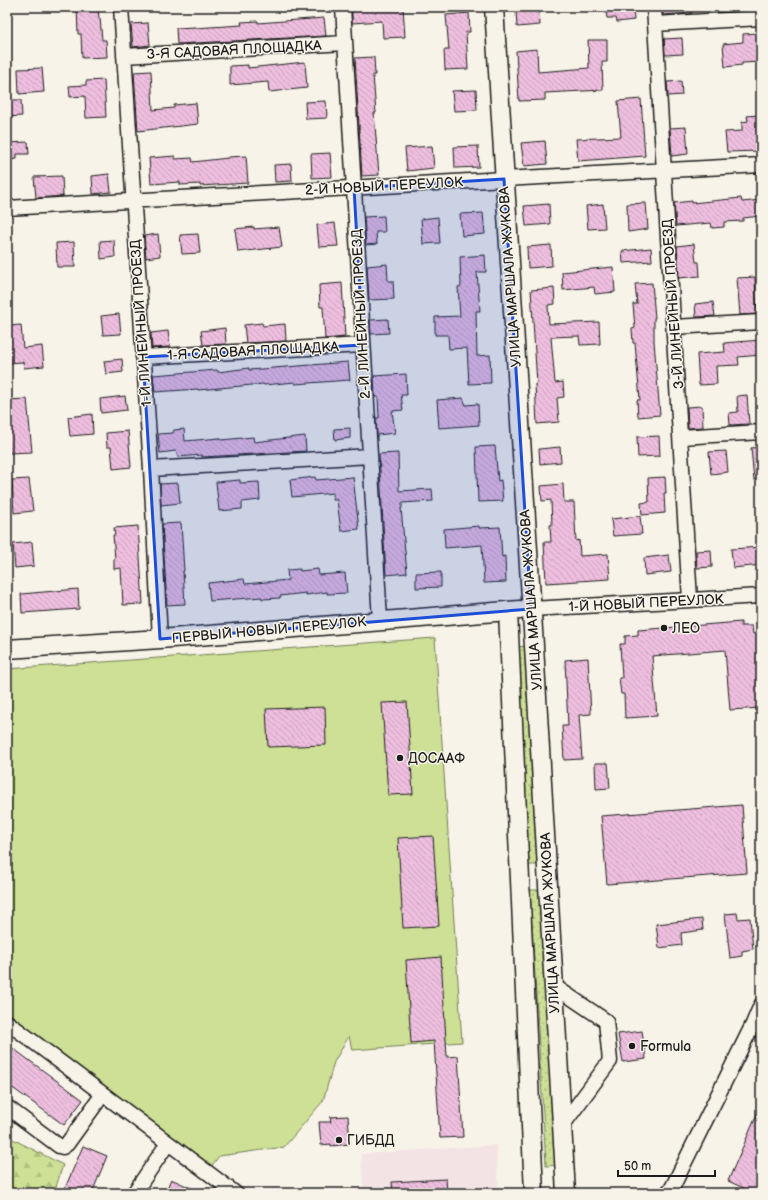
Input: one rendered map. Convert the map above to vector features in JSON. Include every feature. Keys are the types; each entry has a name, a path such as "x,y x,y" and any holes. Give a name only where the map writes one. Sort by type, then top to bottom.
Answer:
{"main road":[{"name":"УЛИЦА МАРШАЛА ЖУКОВА","path":"494,7 566,1193"},
{"name":"ПЕРВЫЙ НОВЫЙ ПЕРЕУЛОК","path":"7,649 160,639 380,620 531,609"},
{"name":"УЛИЦА МАРШАЛА ЖУКОВА","path":"508,611 534,1193"},
{"path":"520,879 548,879"}],"street":[{"name":"1-Й ЛИНЕЙНЫЙ ПРОЕЗД","path":"121,7 151,469 160,639"},
{"name":"2-Й ЛИНЕЙНЫЙ ПРОЕЗД","path":"343,7 380,620"},
{"name":"3-Й ЛИНЕЙНЫЙ ПРОЕЗД","path":"654,7 690,600"},
{"path":"655,24 761,18"},
{"name":"3-Я САДОВАЯ ПЛОЩАДКА","path":"124,56 345,43"},
{"name":"2-Й НОВЫЙ ПЕРЕУЛОК","path":"7,208 761,165"},
{"path":"674,327 761,322"},
{"name":"1-Я САДОВАЯ ПЛОЩАДКА","path":"143,357 363,344"},
{"path":"681,437 761,432"},
{"path":"151,469 370,456"},
{"name":"1-Й НОВЫЙ ПЕРЕУЛОК","path":"531,609 761,596"},
{"path":"554,986 606,1021 610,1060 562,1126"},
{"path":"667,1193 672,1188 757,1027 761,1004"},
{"path":"7,1022 235,1193"},
{"path":"7,1107 59,1146 63,1147 67,1144 103,1094"},
{"path":"134,1193 168,1143"}],"highlighted area":[{"path":"504,179 531,609 160,639 143,357 363,345 354,188"}],"shaded area":[{"path":"496,1145 499,1193 364,1193 361,1154"}],"green space":[{"path":"435,638 462,1042 352,1050 349,1036 334,1062 323,1101 284,1147 219,1156 210,1168 7,1014 7,669"},
{"path":"528,646 542,865 526,865 515,647"},
{"path":"530,890 544,890 559,1165 546,1166"},
{"path":"7,1136 63,1165 54,1193 7,1193"}],"building":[{"path":"77,7 98,7 102,40 106,40 107,57 82,58 81,34 78,34"},
{"path":"352,7 403,7 405,37 383,38 382,21 352,23"},
{"path":"605,7 633,7 634,20 617,22 616,18 607,18"},
{"path":"663,7 692,7 692,13 663,15"},
{"path":"539,9 540,25 517,27 516,10"},
{"path":"469,13 470,32 466,32 468,69 445,70 444,50 449,50 446,15"},
{"path":"324,18 326,36 177,44 176,28 242,25 241,22 258,21 258,23"},
{"path":"148,23 150,45 133,47 131,24"},
{"path":"759,33 761,62 742,63 742,65 725,67 723,44 743,42 743,34"},
{"path":"682,38 683,54 665,55 664,39"},
{"path":"588,40 607,40 607,62 602,62 603,90 545,93 545,100 519,101 516,51 537,49 538,72 589,68"},
{"path":"374,57 375,75 373,75 376,113 374,113 379,175 362,176 355,58"},
{"path":"305,62 307,88 269,92 268,82 230,85 230,66 248,65 248,68"},
{"path":"42,68 44,92 19,94 18,69"},
{"path":"151,71 153,110 174,108 174,105 196,103 198,124 138,131 134,72"},
{"path":"104,80 106,117 86,118 85,96 70,97 69,86 86,85 86,81"},
{"path":"681,81 682,95 668,96 667,82"},
{"path":"476,90 477,110 454,111 452,91"},
{"path":"641,99 645,156 578,161 576,139 621,137 618,101"},
{"path":"7,100 21,100 22,116 7,117"},
{"path":"326,101 327,118 306,119 305,102"},
{"path":"758,115 761,151 727,152 725,132 742,131 742,122 748,121 747,116"},
{"path":"686,127 688,154 672,156 670,128"},
{"path":"545,141 547,164 524,166 521,143"},
{"path":"28,142 29,154 17,154 17,159 7,160 7,143"},
{"path":"432,146 434,168 407,171 405,148"},
{"path":"478,146 479,167 455,168 454,147"},
{"path":"330,153 332,177 312,178 311,154"},
{"path":"175,156 175,159 192,158 193,162 246,156 248,183 200,186 200,184 180,185 180,182 151,184 149,158"},
{"path":"291,164 292,181 275,182 274,165"},
{"path":"109,174 111,192 93,194 92,176"},
{"path":"62,176 63,196 36,198 34,177"},
{"path":"741,198 742,202 761,200 761,216 743,218 743,221 724,222 724,227 712,228 711,223 676,226 674,203 692,201 692,203"},
{"path":"646,203 648,229 628,232 627,204"},
{"path":"549,204 550,224 526,226 524,206"},
{"path":"603,204 605,228 588,229 586,206"},
{"path":"483,213 485,234 462,236 460,214"},
{"path":"384,216 385,232 376,232 377,244 366,245 364,217"},
{"path":"438,217 440,243 423,244 421,219"},
{"path":"335,223 338,246 319,247 317,225"},
{"path":"254,227 254,229 279,227 282,247 238,252 235,229"},
{"path":"158,234 160,256 146,258 144,236"},
{"path":"198,234 200,253 182,254 180,235"},
{"path":"114,240 115,257 101,259 100,241"},
{"path":"74,242 75,267 57,267 56,243"},
{"path":"694,244 696,262 699,262 700,276 679,278 677,246"},
{"path":"551,245 552,266 528,268 527,247"},
{"path":"651,248 652,261 623,263 622,251"},
{"path":"485,255 486,272 477,272 480,311 476,311 477,356 490,355 491,383 469,384 467,348 449,349 448,335 435,335 435,317 460,316 458,287 461,286 460,257"},
{"path":"387,264 388,281 393,281 394,299 369,300 367,266"},
{"path":"613,267 615,292 595,294 594,287 563,290 562,272"},
{"path":"755,277 757,314 740,315 737,278"},
{"path":"342,283 345,337 325,339 323,307 320,307 319,285"},
{"path":"652,283 655,318 654,341 660,415 638,417 637,400 640,400 635,343 633,343 632,329 635,328 633,304 637,304 635,284"},
{"path":"554,288 555,304 548,305 549,324 599,322 600,344 580,345 579,336 551,337 555,383 563,382 564,397 557,398 559,422 537,424 535,384 537,384 531,290"},
{"path":"713,302 715,316 696,317 695,304"},
{"path":"119,314 121,334 103,335 101,316"},
{"path":"388,319 389,333 371,334 370,320"},
{"path":"262,323 263,326 285,324 286,341 246,343 244,325"},
{"path":"21,325 23,348 42,346 44,366 24,368 23,362 7,363 7,326"},
{"path":"225,328 226,344 203,345 201,331"},
{"path":"168,331 170,347 152,348 151,333"},
{"path":"761,340 761,355 738,357 739,365 716,366 717,384 699,385 697,354 725,352 724,343"},
{"path":"122,359 123,372 106,374 104,361"},
{"path":"348,362 350,380 295,384 295,382 155,392 153,375 217,370 218,372 249,368 249,370"},
{"path":"406,374 407,395 401,395 403,410 392,411 395,433 377,435 376,418 379,418 378,397 375,397 374,376"},
{"path":"747,395 749,424 730,425 729,413 738,412 737,396"},
{"path":"125,396 127,410 101,413 100,399"},
{"path":"463,398 466,405 478,404 479,425 439,428 437,400"},
{"path":"27,399 32,452 9,453 7,400"},
{"path":"702,406 703,427 688,428 687,407"},
{"path":"92,414 93,434 70,436 68,417"},
{"path":"350,428 350,438 335,440 334,429"},
{"path":"184,429 185,441 253,437 254,442 305,436 306,451 202,457 202,455 178,457 176,451 160,453 158,434 173,433 174,430"},
{"path":"128,431 131,467 113,469 111,447 107,447 106,433"},
{"path":"659,436 660,456 638,457 637,437"},
{"path":"495,446 498,481 501,480 503,501 478,502 476,447"},
{"path":"560,447 561,462 540,464 539,449"},
{"path":"761,447 761,479 754,480 751,448"},
{"path":"726,451 728,472 711,474 709,452"},
{"path":"398,453 399,491 432,489 433,501 402,503 401,508 407,573 386,575 379,454"},
{"path":"315,477 316,480 353,477 359,529 341,531 337,500 333,500 333,493 292,497 290,480"},
{"path":"665,477 665,513 642,515 641,503 649,502 648,478"},
{"path":"29,479 33,511 14,513 12,480"},
{"path":"240,480 240,483 259,482 260,500 242,502 242,509 219,511 216,482"},
{"path":"178,483 180,503 161,505 160,484"},
{"path":"563,484 564,502 574,502 576,541 579,540 580,556 608,554 610,579 546,583 544,542 551,542 551,500 542,501 541,486"},
{"path":"640,516 642,534 613,536 611,519"},
{"path":"181,523 185,604 167,605 162,524"},
{"path":"138,526 143,604 123,605 121,568 114,569 114,528"},
{"path":"479,526 479,528 500,527 502,557 505,556 506,582 484,583 482,545 445,548 444,529"},
{"path":"32,542 34,566 15,568 13,544"},
{"path":"761,547 761,565 733,568 731,549"},
{"path":"711,550 712,567 697,568 696,551"},
{"path":"669,555 671,572 645,575 644,558"},
{"path":"300,569 300,571 318,569 319,575 345,573 347,593 327,594 327,592 306,595 306,593 280,596 280,598 262,599 262,597 210,601 208,583 244,579 245,584 288,580 287,570"},
{"path":"441,572 441,587 416,588 416,573"},
{"path":"78,589 79,609 22,613 21,594"},
{"path":"741,622 741,626 752,626 753,634 757,633 761,665 761,708 730,710 725,650 652,656 657,716 625,718 624,694 621,694 619,678 622,678 620,644 625,644 625,636 638,635 638,630"},
{"path":"588,658 591,714 579,715 582,759 564,760 562,726 568,726 565,660"},
{"path":"407,702 413,794 388,795 382,703"},
{"path":"325,707 326,745 268,747 266,709"},
{"path":"595,763 608,763 610,788 596,789"},
{"path":"742,805 747,873 607,884 601,816"},
{"path":"433,836 439,926 403,928 398,838"},
{"path":"737,913 738,919 750,918 753,949 742,951 742,956 730,958 725,914"},
{"path":"702,919 703,930 681,933 682,945 659,948 656,924"},
{"path":"441,957 447,1057 458,1056 463,1137 440,1138 434,1041 411,1043 406,960"},
{"name":"Formula","path":"642,1031 646,1059 623,1062 618,1034"},
{"path":"7,1044 83,1100 64,1125 7,1084"},
{"path":"761,1105 761,1193 755,1193 728,1181"},
{"path":"348,1116 350,1144 331,1146 331,1144 321,1145 319,1122 331,1122 330,1117"},
{"path":"83,1146 107,1156 92,1193 63,1193"},
{"path":"171,1179 202,1193 165,1193"},
{"path":"446,1179 447,1193 393,1193 392,1182"}],"place":[{"name":"ЛЕО","path":"664,628"},
{"name":"ДОСААФ","path":"400,758"},
{"name":"Formula","path":"632,1046"},
{"name":"ГИБДД","path":"339,1140"}]}
